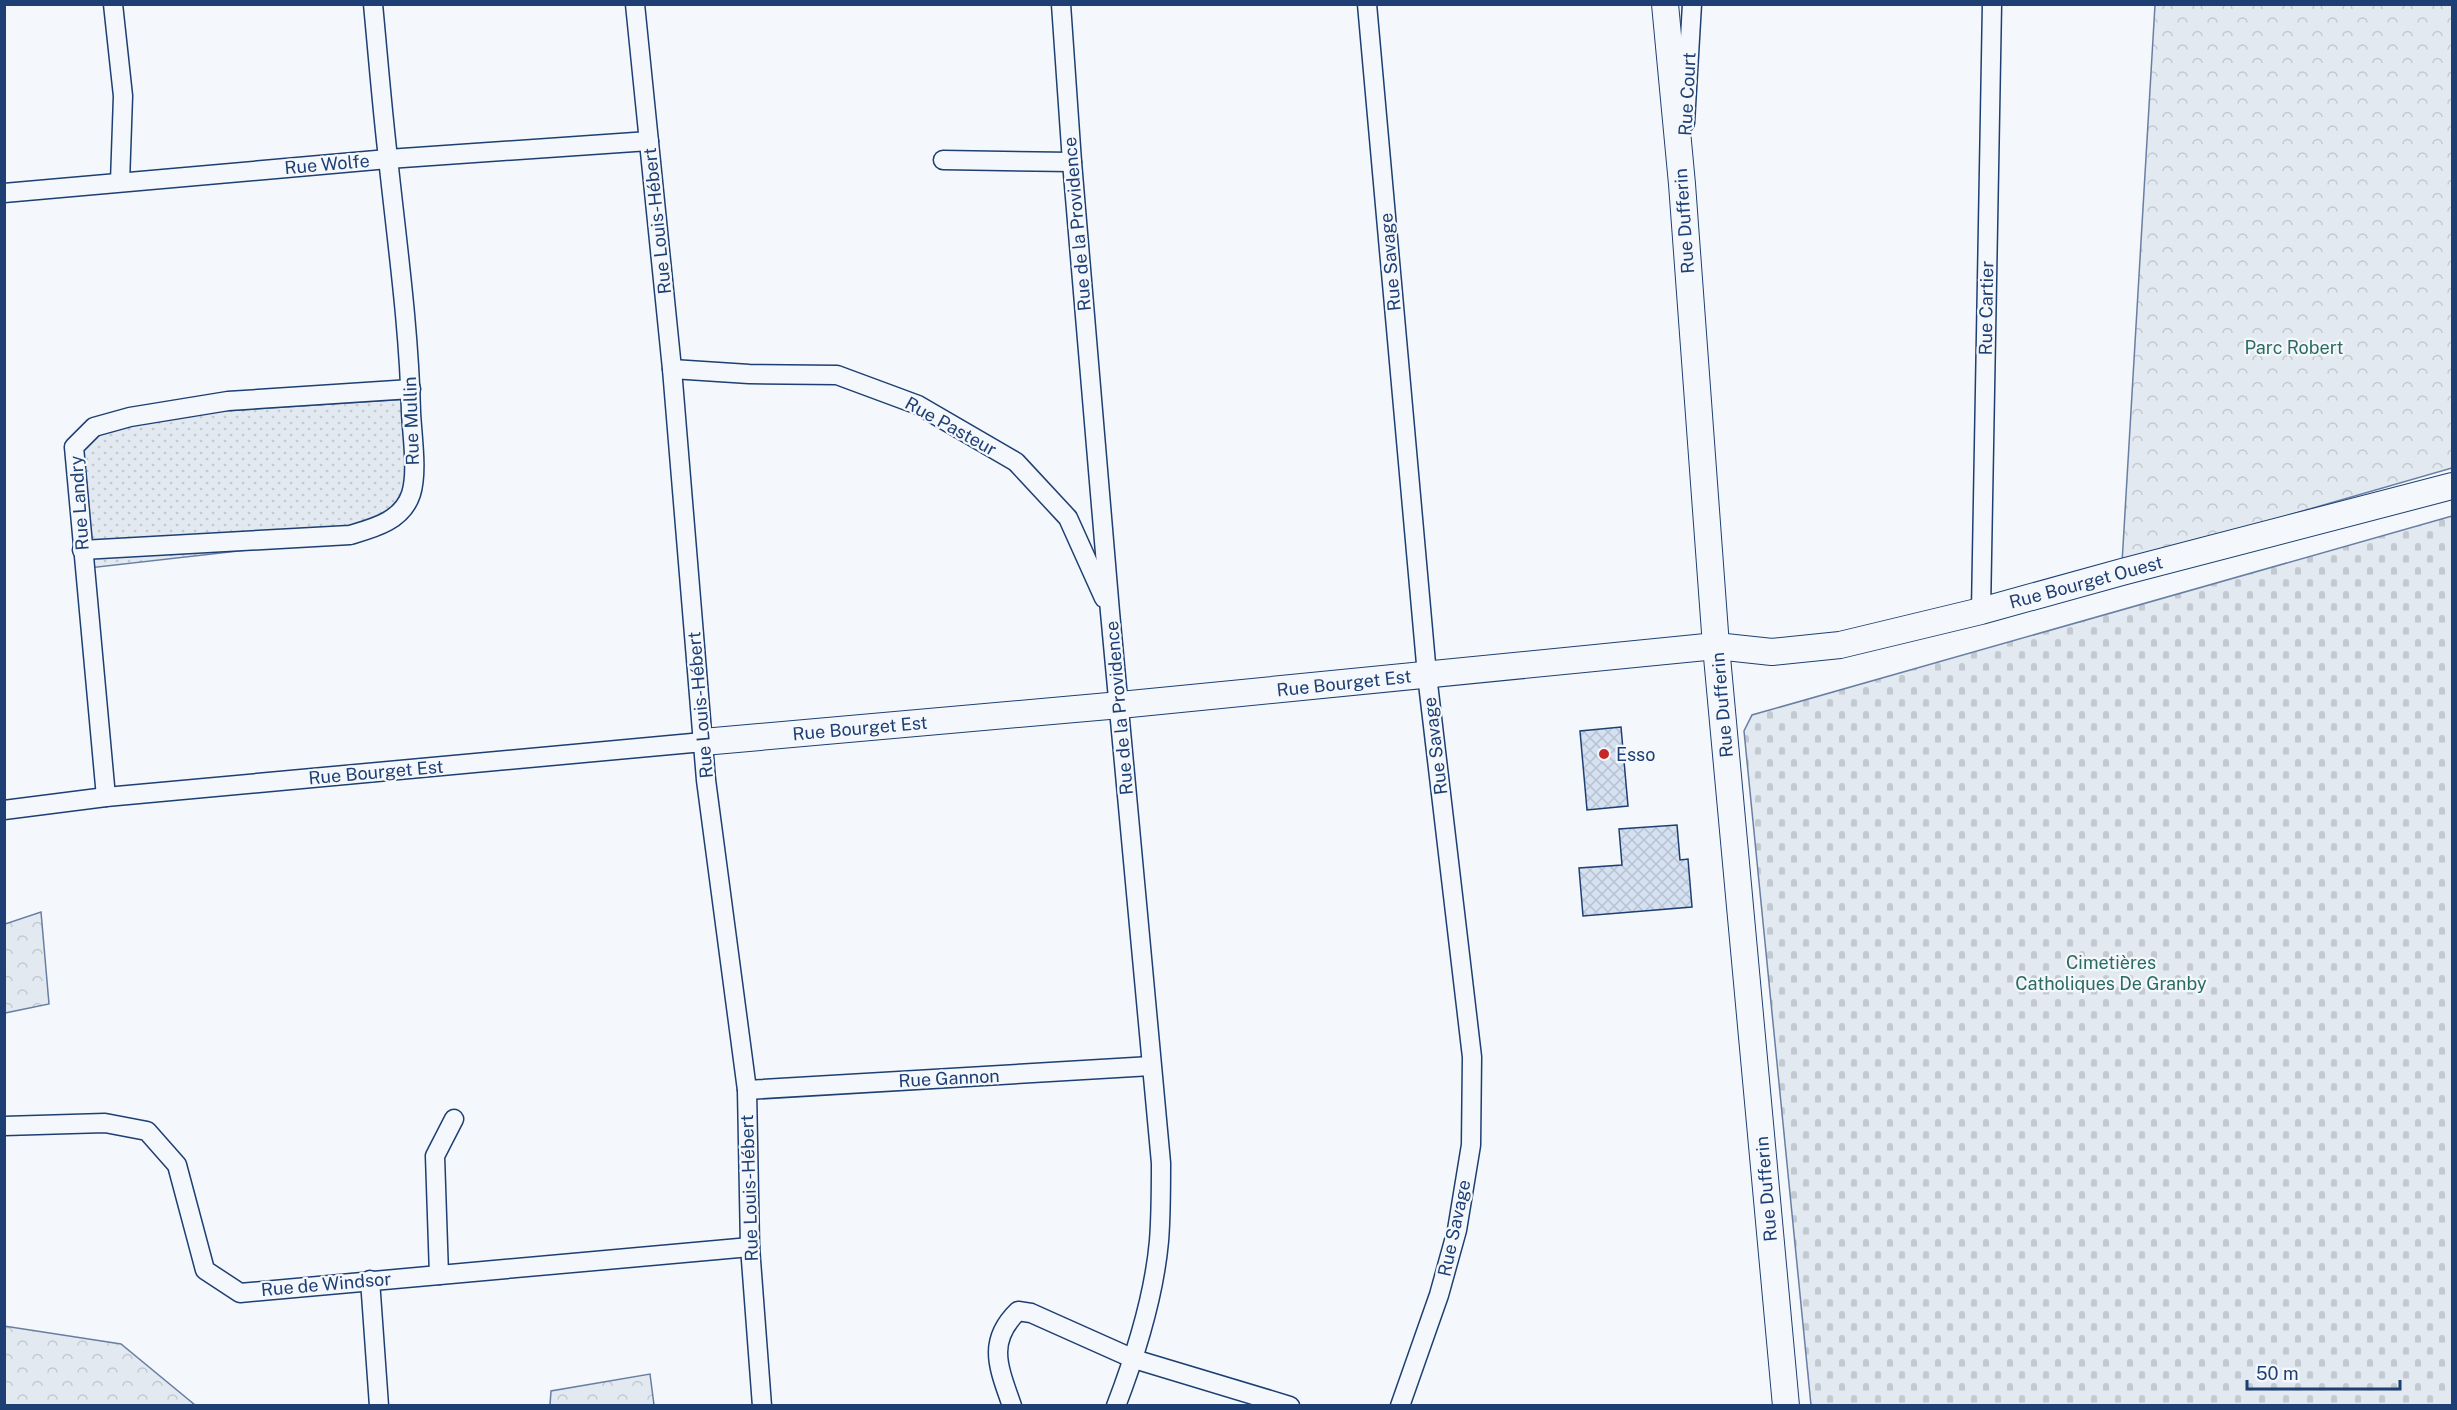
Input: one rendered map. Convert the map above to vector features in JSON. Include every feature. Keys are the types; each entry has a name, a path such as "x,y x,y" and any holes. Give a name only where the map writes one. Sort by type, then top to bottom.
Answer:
{"street":[{"path":"113,4 123,96 120,182"},
{"name":"Rue Mullin","path":"82,550 350,535 382,526 402,509 411,494 413,478 411,389 406,314 373,4"},
{"name":"Rue Louis-Hébert","path":"635,4 672,369 706,780 747,1090 750,1247 762,1406"},
{"name":"Rue de la Providence","path":"1061,4 1110,612 1161,1163 1159,1243 1134,1359 1116,1406"},
{"name":"Rue Savage","path":"1367,4 1427,675 1472,1057 1471,1145 1454,1241 1439,1295 1400,1406"},
{"name":"Rue Dufferin","path":"1665,4 1682,184 1716,646 1786,1406"},
{"name":"Rue Court","path":"1682,184 1692,4"},
{"name":"Rue Cartier","path":"1981,611 1992,4"},
{"name":"Rue Wolfe","path":"4,192 388,159 649,141"},
{"path":"943,160 1072,162"},
{"name":"Rue Pasteur","path":"672,369 749,374 837,375 918,405 1016,462 1068,518 1110,612"},
{"name":"Rue Landry","path":"106,797 74,447 94,427 130,417 228,401 411,389"},
{"name":"Rue Bourget Ouest","path":"1716,646 1772,652 1840,645 1981,611 2452,486"},
{"name":"Rue Bourget Est","path":"4,810 106,797 1120,705 1716,646"},
{"name":"Rue Gannon","path":"747,1090 1151,1066"},
{"path":"439,1275 435,1156 454,1119"},
{"name":"Rue de Windsor","path":"4,1126 105,1123 147,1131 177,1165 205,1270 240,1293 750,1247"},
{"path":"370,1280 379,1406"},
{"path":"1012,1406 1002,1375 997,1345 1002,1330 1018,1311 1031,1313 1134,1359 1290,1406"}],"green space":[{"name":"Parc Robert","path":"2155,5 2452,5 2452,468 2122,563"},
{"path":"410,399 422,484 361,537 80,569 77,448 81,427 146,416"},
{"name":"Cimetières Catholiques De Granby","path":"2452,516 2452,1405 1811,1405 1744,731 1752,715"},
{"path":"41,912 49,1004 5,1013 5,924"},
{"path":"4,1326 121,1344 195,1405 5,1405"},
{"path":"650,1374 654,1405 550,1405 551,1391"}],"building":[{"path":"1621,727 1628,806 1587,810 1580,731"},
{"path":"1677,825 1680,860 1688,859 1692,907 1583,916 1579,868 1622,865 1619,829"}],"place":[{"name":"Esso","path":"1604,754"}]}
